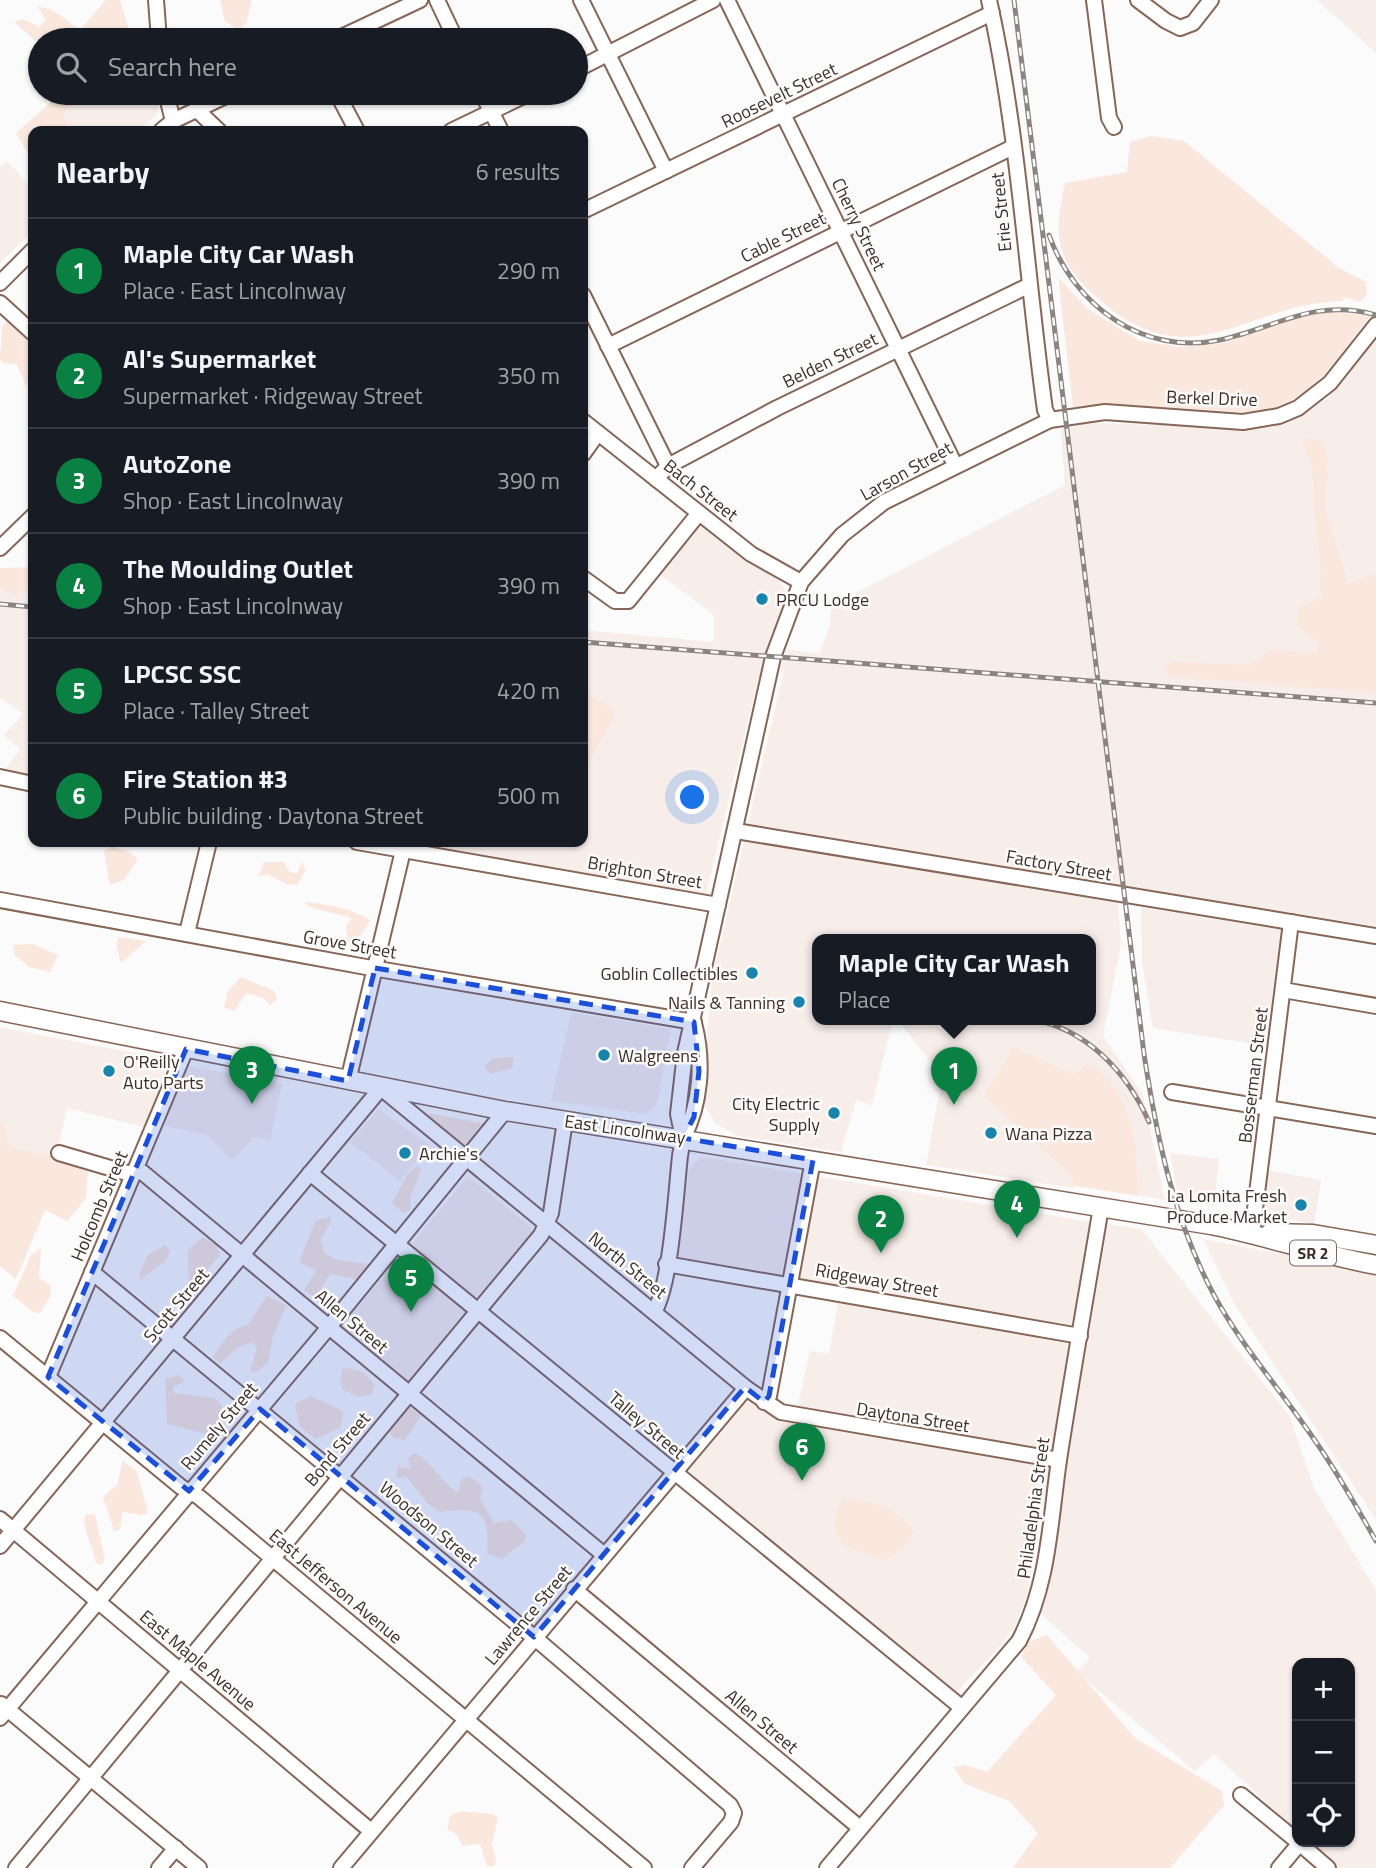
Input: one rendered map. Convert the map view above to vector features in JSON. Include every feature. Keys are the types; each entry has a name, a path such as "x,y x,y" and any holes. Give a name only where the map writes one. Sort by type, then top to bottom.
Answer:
{"main road":[{"name":"East Lincolnway","path":"0,1012 505,1111 1252,1233 1313,1234 1376,1245"},
{"name":"East Lincolnway","path":"1252,1233 1308,1252 1376,1265"}],"street":[{"path":"156,0 158,28"},
{"path":"361,28 421,0"},
{"path":"436,0 450,28"},
{"path":"581,0 666,171"},
{"path":"588,65 713,0"},
{"name":"Cherry Street","path":"727,0 954,465"},
{"path":"1094,0 1109,118 1114,127"},
{"path":"1138,0 1174,26 1186,27 1193,23 1211,0"},
{"name":"Roosevelt Street","path":"588,209 783,114 990,6"},
{"name":"Erie Street","path":"990,6 1013,146 1045,410 1050,420"},
{"path":"169,105 173,121"},
{"path":"167,126 207,105"},
{"path":"343,105 354,126"},
{"path":"488,105 498,126"},
{"path":"462,126 505,105"},
{"path":"197,110 214,126"},
{"name":"Cable Street","path":"608,346 1013,146"},
{"path":"0,283 28,255"},
{"name":"Belden Street","path":"656,479 668,466 899,348 1028,286"},
{"path":"0,303 28,328"},
{"path":"588,305 668,466"},
{"name":"Berkel Drive","path":"1050,420 1105,412 1243,422 1279,416 1298,408 1330,383 1376,325"},
{"name":"Larson Street","path":"801,582 842,535 872,510 954,465 1050,420"},
{"name":"Bach Street","path":"588,425 759,559 801,582"},
{"path":"588,447 598,433"},
{"path":"588,582 608,597 622,602 632,597 699,513"},
{"path":"0,548 28,521"},
{"path":"654,1312 660,1303 682,1138 678,1114 685,1052 694,1022 763,708 775,675 785,625 801,582"},
{"path":"0,780 28,783"},
{"name":"Factory Street","path":"736,831 1376,936"},
{"path":"187,933 208,847"},
{"path":"348,1081 404,847"},
{"name":"Brighton Street","path":"409,847 718,905"},
{"name":"Grove Street","path":"0,900 694,1022"},
{"name":"Bosserman Street","path":"1252,1233 1291,922"},
{"path":"1283,990 1376,1006"},
{"name":"Holcomb Street","path":"48,1377 186,1049"},
{"name":"North Street","path":"381,1088 764,1402"},
{"name":"Scott Street","path":"0,1546 381,1088"},
{"path":"1172,1092 1376,1126"},
{"path":"467,1159 505,1111"},
{"name":"Bond Street","path":"16,1868 61,1818 89,1778 547,1224 554,1202 565,1121"},
{"name":"Allen Street","path":"59,1153 142,1172 603,1554"},
{"name":"Rumely Street","path":"2,1710 329,1327 467,1159"},
{"path":"764,1402 769,1396 813,1160"},
{"name":"Talley Street","path":"310,1173 961,1707"},
{"name":"Philadelphia Street","path":"827,1868 1019,1641 1029,1621 1046,1567 1059,1460 1101,1207"},
{"name":"Ridgeway Street","path":"666,1264 1080,1336"},
{"name":"Woodson Street","path":"92,1272 260,1408 730,1805 734,1813 731,1822 692,1868"},
{"name":"East Jefferson Avenue","path":"0,1338 272,1558 644,1868"},
{"name":"Lawrence Street","path":"341,1868 603,1554 746,1388"},
{"name":"Daytona Street","path":"764,1402 780,1412 810,1419 1059,1460"},
{"name":"East Maple Avenue","path":"0,1519 371,1831"},
{"name":"Allen Street","path":"575,1589 860,1828"},
{"path":"2,1710 199,1868"},
{"path":"1241,1796 1292,1836"},
{"path":"1279,1868 1295,1847"},
{"path":"1305,1847 1328,1868"},
{"path":"159,1868 176,1848"}],"highlighted area":[{"path":"375,968 694,1022 699,1071 694,1117 683,1138 813,1160 769,1396 764,1402 745,1387 534,1637 260,1409 189,1491 48,1377 186,1049 348,1081"}],"shaded area":[{"path":"106,0 120,0 128,28 82,28"},
{"path":"220,0 252,0 246,24 236,28 225,21"},
{"path":"1317,0 1376,0 1376,53 1350,29"},
{"path":"38,7 51,9 77,28 28,28 28,34 14,22 23,19 39,27 46,20"},
{"path":"48,105 69,105 63,115 68,126 28,126 28,153 16,133"},
{"path":"66,105 158,105 159,112 144,126 57,126"},
{"path":"1151,136 1184,141 1339,268 1366,282 1367,295 1360,302 1343,297 1343,301 1307,305 1217,332 1188,337 1159,334 1128,321 1093,294 1071,269 1060,243 1059,216 1065,183 1127,172 1130,142"},
{"path":"7,161 28,184 28,236 0,263 0,167"},
{"path":"1058,277 1088,309 1140,341 1181,347 1224,343 1299,317 1325,312 1371,315 1317,381 1282,405 1239,412 1126,406 1073,407"},
{"path":"8,319 18,326 28,343 28,387 17,365 3,363 0,359 2,327"},
{"path":"1376,338 1376,926 1117,887 1121,945 1103,1036 1143,1095 1165,1200 1075,1183 1074,1188 926,1165 942,1076 902,1025 1096,1025 1096,934 812,934 812,1025 892,1025 872,1105 856,1100 841,1152 737,1136 715,1123 705,1106 702,1092 712,979 783,674 780,670 786,649 819,654 830,625 831,606 1065,485 1060,422 1260,428 1297,416 1327,399"},
{"path":"1307,438 1322,441 1328,460 1324,506 1348,583 1376,574 1376,693 1168,676 1165,666 1173,662 1249,665 1270,650 1317,653 1319,644 1297,625 1299,608 1321,597 1314,478 1302,445"},
{"path":"700,522 779,579 787,595 764,680 758,679 706,894 435,847 588,847 588,630 714,642 714,615 658,573"},
{"path":"28,567 28,590 16,596 0,587 0,568"},
{"path":"0,580 28,583 28,776 4,771 20,749 3,735 24,714 0,698"},
{"path":"588,695 611,707 614,716 588,763"},
{"path":"114,847 129,852 138,859 124,880 110,885 104,852"},
{"path":"264,862 284,862 289,872 297,873 302,862 306,870 297,885 286,884 268,874 258,877"},
{"path":"304,902 338,907 370,920 361,935 348,943 346,926 352,918 309,907"},
{"path":"1141,907 1281,930 1266,1046 1153,1028 1142,963"},
{"path":"118,937 146,941 121,963 116,945"},
{"path":"33,944 58,955 50,972 29,967 14,954 13,945"},
{"path":"241,977 274,991 277,999 270,1005 263,998 246,993 234,1011 224,1007 228,991"},
{"path":"571,1012 671,1029 657,1104 646,1114 551,1101"},
{"path":"0,1027 170,1060 172,1063 144,1127 67,1108 56,1158 3,1147 0,1142"},
{"path":"1013,1047 1076,1075 1087,1063 1115,1089 1130,1121 1139,1196 1075,1186 1070,1174 984,1096"},
{"path":"514,1057 512,1068 490,1074 484,1066 494,1058"},
{"path":"189,1066 282,1084 270,1140 254,1137 232,1161 207,1135 162,1125"},
{"path":"378,1109 430,1145 400,1181 350,1142"},
{"path":"429,1113 485,1126 466,1148 428,1119"},
{"path":"0,1122 4,1125 7,1141 12,1148 80,1161 88,1171 86,1198 67,1221 45,1210 16,1279 0,1266"},
{"path":"1170,1153 1219,1159 1214,1207 1182,1198 1177,1190"},
{"path":"702,1157 1091,1222 1073,1325 677,1259 675,1256 689,1170"},
{"path":"416,1166 421,1169 411,1195 410,1210 403,1213 392,1203 406,1177"},
{"path":"1267,1170 1321,1180 1314,1224 1261,1215"},
{"path":"468,1176 534,1230 476,1298 411,1245"},
{"path":"330,1217 331,1222 321,1239 324,1253 336,1260 371,1264 359,1280 330,1274 315,1298 304,1290 316,1271 299,1262 315,1221"},
{"path":"1108,1224 1141,1229 1289,1415 1314,1488 1376,1590 1376,1868 1337,1868 1314,1847 1355,1847 1355,1658 1292,1658 1292,1826 1214,1754 1195,1771 1076,1672 1090,1658 1040,1613"},
{"path":"203,1237 217,1246 220,1255 189,1291 188,1250"},
{"path":"1203,1239 1376,1272 1376,1520 1236,1307"},
{"path":"165,1245 170,1250 167,1259 141,1280 139,1274 148,1255"},
{"path":"41,1248 39,1278 51,1286 50,1297 40,1313 33,1312 13,1296 31,1255"},
{"path":"400,1257 465,1311 408,1382 341,1327"},
{"path":"267,1296 286,1305 273,1337 268,1363 256,1372 250,1371 257,1347 252,1342 237,1348 220,1364 213,1357 220,1346 232,1333 248,1325"},
{"path":"839,1298 1059,1334 1070,1343 1029,1589 1015,1626 1003,1643 956,1693 688,1479 684,1473 737,1407 744,1403 752,1403 777,1420 794,1423 810,1351 829,1354"},
{"path":"343,1367 363,1372 374,1384 372,1394 360,1397 343,1390 340,1380"},
{"path":"179,1375 185,1382 174,1386 173,1393 214,1398 221,1404 223,1428 207,1434 167,1424 165,1379"},
{"path":"311,1396 343,1411 341,1427 316,1439 299,1426 295,1404"},
{"path":"409,1407 421,1416 405,1440 394,1438 388,1432"},
{"path":"414,1453 459,1493 461,1479 469,1476 483,1487 480,1498 494,1523 511,1520 526,1534 524,1542 502,1559 487,1553 486,1527 479,1514 463,1510 439,1512 427,1503 406,1476 396,1478 398,1466 410,1469 408,1458"},
{"path":"122,1460 137,1471 148,1513 141,1515 123,1512 120,1530 114,1531 103,1497 118,1484"},
{"path":"844,1498 884,1506 901,1516 914,1532 902,1549 885,1560 852,1549 838,1536 835,1523 837,1510"},
{"path":"95,1514 105,1560 101,1565 96,1563 84,1521 85,1515"},
{"path":"1047,1635 1135,1738 1222,1791 1224,1805 1170,1868 1013,1868 1038,1833 1009,1801 965,1784 953,1767 965,1765 987,1772 1056,1695 1022,1658 1026,1643"},
{"path":"460,1811 493,1814 498,1818 492,1843 496,1863 493,1866 487,1866 480,1844 463,1846 456,1834 447,1829 450,1816"}],"railway":[{"path":"1014,0 1144,1054 1161,1148 1188,1239 1215,1297 1248,1349 1327,1459 1376,1541"},
{"path":"1049,235 1060,260 1075,283 1094,303 1115,320 1138,332 1164,340 1191,343 1220,340 1314,312 1354,311 1376,315"},
{"path":"0,604 28,607"},
{"path":"588,642 1376,703"},
{"path":"1052,1025 1086,1042 1102,1055 1129,1086 1149,1122"}],"place":[{"name":"PRCU Lodge","path":"762,599"},
{"name":"Goblin Collectibles","path":"752,973"},
{"name":"Nails & Tanning","path":"799,1002"},
{"name":"Walgreens","path":"604,1055"},
{"name":"O'Reilly Auto Parts","path":"109,1071"},
{"name":"AutoZone","path":"252,1104"},
{"name":"Maple City Car Wash","path":"954,1105"},
{"name":"City Electric Supply","path":"834,1113"},
{"name":"Wana Pizza","path":"991,1133"},
{"name":"Archie's","path":"405,1153"},
{"name":"La Lomita Fresh Produce Market","path":"1301,1205"},
{"name":"The Moulding Outlet","path":"1017,1238"},
{"name":"Al's Supermarket","path":"881,1253"},
{"name":"LPCSC SSC","path":"411,1312"},
{"name":"Fire Station #3","path":"802,1481"}]}
